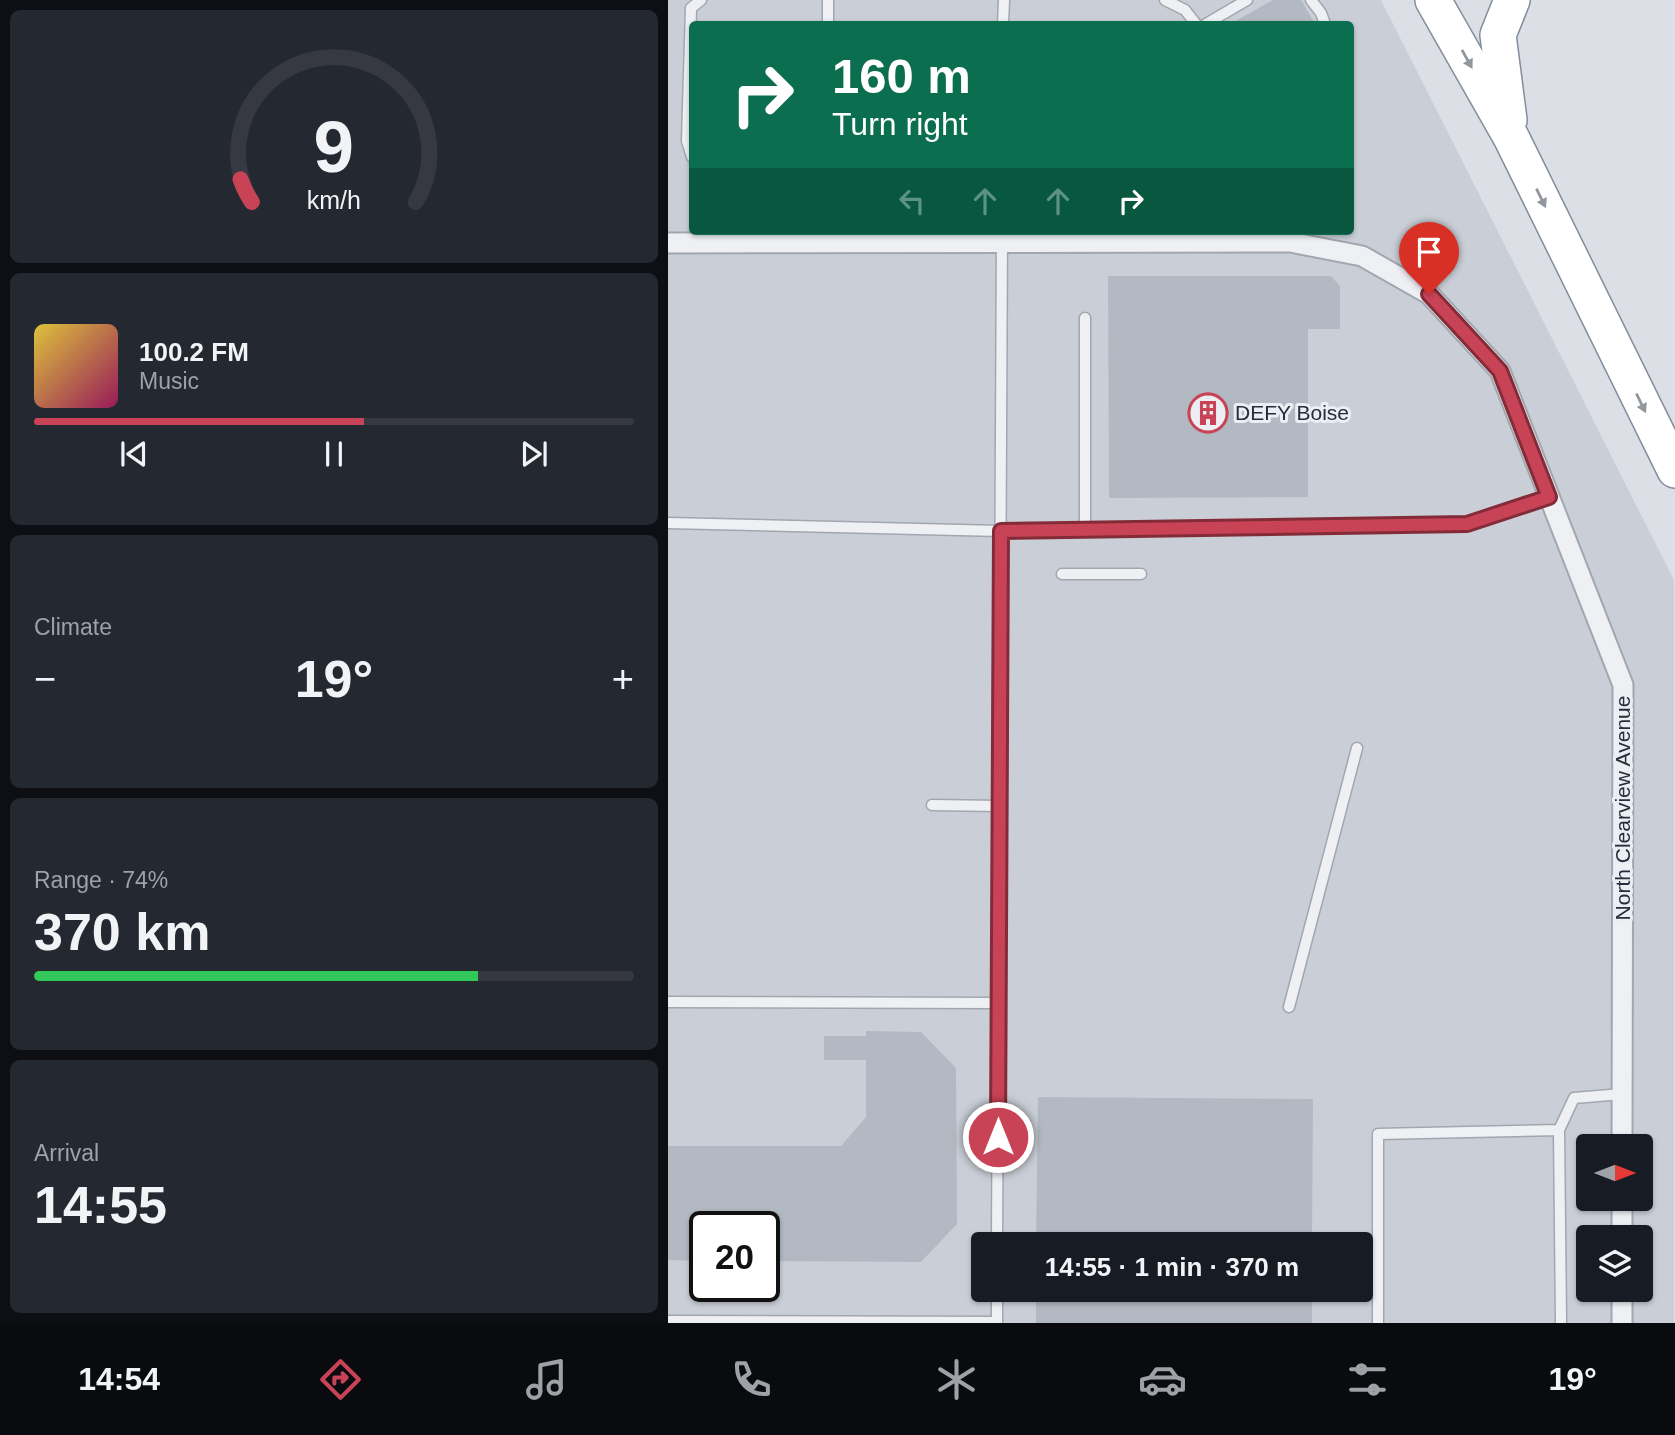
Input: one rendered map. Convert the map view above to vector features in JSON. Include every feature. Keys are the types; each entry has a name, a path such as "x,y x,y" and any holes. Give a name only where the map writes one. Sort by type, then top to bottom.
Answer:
{"highway":[{"path":"1433,0 1511,137 1674,470"},
{"path":"1511,137 1498,36 1512,0"}],"street":[{"name":"North Clearview Avenue","path":"668,243 1212,236 1290,242 1362,256 1429,294 1500,371 1623,685 1622,1134"},
{"path":"1622,1302 1622,1323"}],"lane":[{"path":"691,21 691,8 701,0"},
{"path":"828,0 828,21"},
{"path":"1003,0 1003,21"},
{"path":"1164,0 1185,10 1194,21"},
{"path":"1211,21 1247,0"},
{"path":"1310,0 1324,21"},
{"path":"689,74 689,147"},
{"path":"997,1232 1002,237"},
{"path":"1085,318 1085,530"},
{"path":"668,523 1001,531 1467,524 1549,497"},
{"path":"1062,574 1141,574"},
{"path":"1289,1007 1358,748"},
{"path":"932,805 999,806"},
{"path":"668,1002 998,1003"},
{"path":"1561,1323 1559,1130 1574,1098 1622,1094"},
{"path":"1378,1323 1378,1134 1559,1130"},
{"path":"668,1321 996,1323 997,1302"}],"shaded area":[{"path":"668,0 1381,0 1674,580 1674,1323 668,1323"}],"building":[{"path":"1273,0 1301,0 1313,21 1235,21"},
{"name":"DEFY Boise","path":"1108,276 1331,276 1340,286 1340,329 1308,329 1308,497 1109,498"},
{"path":"866,1031 921,1032 956,1068 957,1224 921,1262 780,1261 780,1211 689,1211 689,1261 668,1260 668,1146 841,1146 866,1117 866,1060 824,1060 824,1036 866,1036"},
{"path":"1038,1097 1313,1099 1312,1232 1036,1232"},
{"path":"1036,1302 1312,1302 1312,1323 1036,1323"}],"place":[{"name":"DEFY Boise","path":"1208,413"}],"route":[{"path":"998,1137 1001,531 1467,524 1549,497 1500,371 1429,294"}]}
